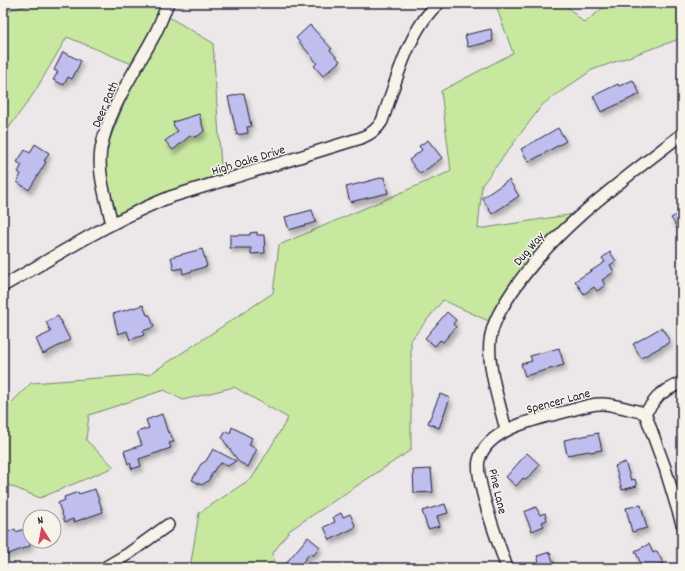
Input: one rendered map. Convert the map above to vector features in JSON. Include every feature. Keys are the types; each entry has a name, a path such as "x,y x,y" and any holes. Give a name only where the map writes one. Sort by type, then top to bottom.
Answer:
{"street":[{"name":"Deer Path","path":"112,224 101,174 101,150 110,118 155,33 168,3"},
{"name":"High Oaks Drive","path":"3,286 112,224 153,204 170,197 339,145 371,133 382,121 409,45 419,25 439,3"},
{"name":"Dug Way","path":"506,430 492,370 490,349 492,332 504,304 536,259 564,230 633,172 682,134"},
{"path":"682,382 660,394 645,413 665,468 682,524"},
{"name":"Spencer Lane","path":"506,430 539,418 594,404 603,404 645,413"},
{"name":"Pine Lane","path":"506,430 490,441 486,446 479,460 478,469 482,492 495,534 508,568"},
{"path":"104,568 128,554 168,525"}],"green space":[{"path":"35,3 173,3 167,16 213,43 222,183 114,226 103,156 139,67 67,37 34,93 3,136 3,12"},
{"path":"495,3 564,3 584,23 609,3 682,3 682,38 592,70 543,104 482,185 478,229 581,213 495,324 443,300 411,340 411,450 290,530 273,553 275,568 190,568 199,513 252,478 288,418 234,387 183,400 164,390 89,415 86,440 114,467 40,498 8,485 3,489 3,411 31,383 150,374 273,293 279,245 451,171 441,91 513,53"}],"building":[{"path":"310,25 332,49 330,50 340,61 323,76 314,66 317,63 296,38"},
{"path":"491,29 493,41 468,47 465,35"},
{"path":"63,52 81,61 72,79 68,77 64,85 53,80 58,72 54,70"},
{"path":"633,80 640,94 601,112 593,96 618,84 619,86"},
{"path":"244,93 251,126 247,127 248,133 237,135 228,97"},
{"path":"199,114 204,131 198,136 193,137 191,135 173,150 165,141 178,131 173,122"},
{"path":"558,128 566,141 529,162 521,149"},
{"path":"428,140 442,158 420,174 409,160 422,150 419,146"},
{"path":"35,144 49,153 44,161 46,162 29,190 17,182 21,174 18,172 22,165 17,162 25,150 30,153"},
{"path":"384,177 388,193 350,202 346,187"},
{"path":"509,180 519,196 492,214 482,198"},
{"path":"312,210 316,222 289,230 285,217"},
{"path":"682,212 682,235 671,218"},
{"path":"257,232 257,235 264,235 265,253 251,254 251,248 230,248 230,235 250,235 250,233"},
{"path":"202,249 207,266 183,274 182,268 174,270 171,257"},
{"path":"610,252 616,261 610,265 614,272 602,280 605,285 597,291 594,287 584,294 575,281 605,262 602,258"},
{"path":"143,305 147,315 150,315 154,327 143,331 144,335 130,340 127,331 118,334 113,314"},
{"path":"447,312 456,320 453,324 456,327 443,342 440,340 435,346 425,338"},
{"path":"58,316 70,340 43,354 36,339 51,332 46,322"},
{"path":"662,327 670,342 641,358 633,344"},
{"path":"559,348 564,365 525,376 521,364 532,361 530,356"},
{"path":"440,394 450,398 439,428 428,423"},
{"path":"162,414 168,433 170,432 174,442 169,443 171,448 139,459 141,466 132,469 130,463 128,464 124,451 142,445 137,432 149,428 146,420"},
{"path":"232,427 252,438 249,445 257,449 248,467 239,462 222,438 226,431 230,433"},
{"path":"598,433 602,450 567,455 564,440"},
{"path":"213,449 236,461 228,466 221,463 216,467 208,481 202,485 192,480 201,464 206,461"},
{"path":"527,453 540,465 526,480 523,478 516,486 506,477"},
{"path":"625,462 631,480 635,479 637,486 622,490 615,466"},
{"path":"431,469 433,492 414,493 413,470"},
{"path":"95,489 103,512 74,522 73,519 65,522 62,509 60,509 58,503 65,500 64,497 78,492 79,494"},
{"path":"445,504 448,513 437,516 440,526 428,529 422,511"},
{"path":"641,505 647,528 632,532 626,508"},
{"path":"536,507 540,515 545,513 547,520 542,522 544,526 532,531 524,512"},
{"path":"341,513 343,517 350,514 356,527 330,540 324,527 335,522 333,517"},
{"path":"15,529 16,532 22,530 22,549 6,555 3,546 3,539 7,537 6,533"},
{"path":"308,537 320,547 313,556 310,553 298,568 293,568 286,563"},
{"path":"649,544 653,553 657,551 663,563 653,568 643,568 635,551"},
{"path":"550,552 555,568 541,568 537,556"}]}
